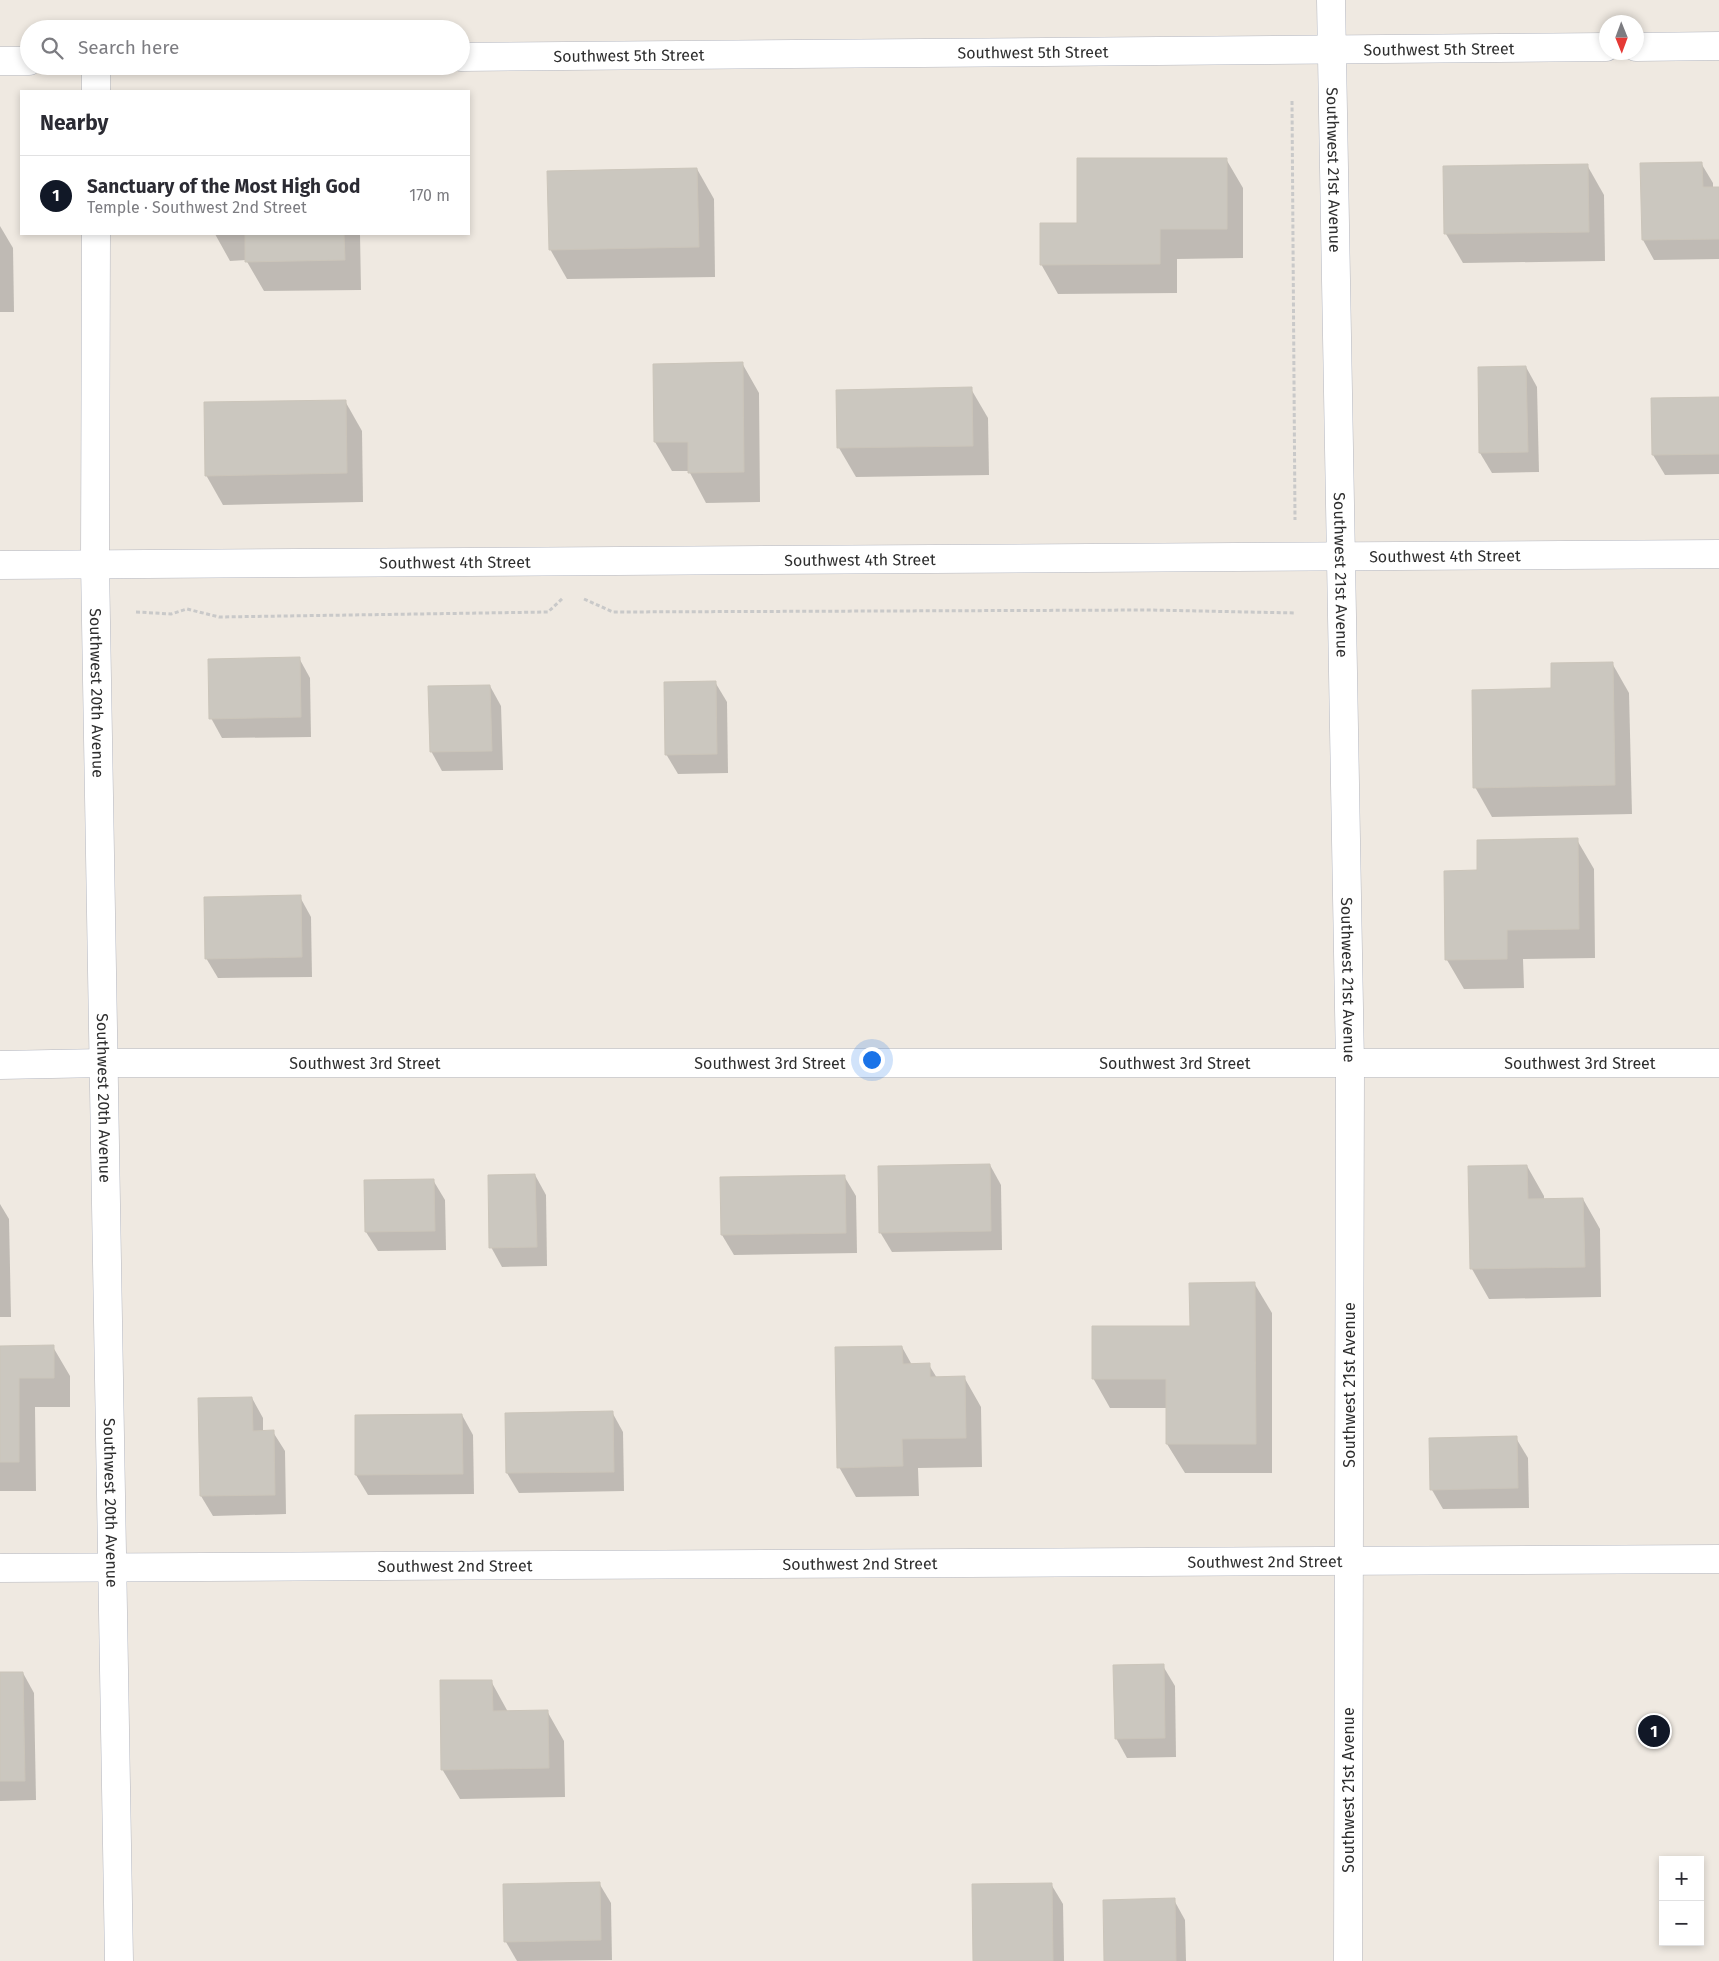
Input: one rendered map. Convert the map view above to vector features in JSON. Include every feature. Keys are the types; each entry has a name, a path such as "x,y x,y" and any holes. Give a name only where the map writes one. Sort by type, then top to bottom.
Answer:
{"street":[{"name":"Southwest 21st Avenue","path":"1331,0 1350,1064 1348,1961"},
{"path":"1644,47 1719,46"},
{"name":"Southwest 5th Street","path":"470,57 846,52 1599,47"},
{"path":"0,61 20,61"},
{"path":"96,75 96,90"},
{"name":"Southwest 20th Avenue","path":"96,235 95,564 119,1961"},
{"name":"Southwest 4th Street","path":"0,565 1341,558 1719,554"},
{"name":"Southwest 3rd Street","path":"0,1065 103,1063 1719,1064"},
{"name":"Southwest 2nd Street","path":"0,1568 1719,1559"}],"path":[{"path":"1292,101 1296,511 1294,529"},
{"path":"136,612 171,614 187,609 218,618 548,612 562,598 570,599"},
{"path":"577,599 584,599 613,612 1151,610 1296,612"}],"building":[{"path":"1077,158 1227,158 1227,229 1160,229 1160,264 1040,265 1040,223 1077,223"},
{"path":"1702,162 1703,187 1719,187 1719,239 1642,240 1640,163"},
{"path":"1588,164 1589,232 1444,234 1443,166"},
{"path":"697,168 699,247 549,250 547,171"},
{"path":"245,235 344,235 345,260 245,262"},
{"path":"743,362 744,472 688,473 688,442 654,442 653,364"},
{"path":"1526,366 1528,452 1479,453 1478,367"},
{"path":"972,387 973,446 837,448 836,390"},
{"path":"1719,397 1719,454 1652,455 1651,398"},
{"path":"346,400 347,473 205,476 204,402"},
{"path":"300,657 301,717 209,719 208,659"},
{"path":"1613,662 1615,785 1473,788 1472,690 1551,688 1551,663"},
{"path":"716,681 717,754 665,755 664,682"},
{"path":"490,685 492,751 430,752 428,686"},
{"path":"1578,838 1579,929 1507,930 1507,959 1445,960 1444,871 1477,870 1477,840"},
{"path":"301,895 302,957 205,959 204,897"},
{"path":"990,1164 991,1231 879,1233 878,1166"},
{"path":"1527,1165 1528,1199 1583,1198 1585,1267 1470,1269 1468,1166"},
{"path":"535,1174 537,1247 489,1248 488,1175"},
{"path":"845,1175 846,1233 721,1235 720,1177"},
{"path":"434,1179 435,1231 365,1232 364,1180"},
{"path":"1255,1282 1256,1444 1166,1444 1166,1379 1092,1379 1092,1326 1190,1326 1189,1283"},
{"path":"54,1345 54,1378 19,1378 19,1462 0,1462 0,1346"},
{"path":"902,1346 903,1364 930,1363 930,1377 965,1376 966,1438 902,1439 903,1466 837,1468 835,1347"},
{"path":"252,1397 253,1431 274,1430 275,1495 200,1496 198,1398"},
{"path":"613,1411 614,1472 506,1473 505,1413"},
{"path":"462,1414 463,1474 355,1475 355,1415"},
{"path":"1517,1436 1518,1488 1430,1490 1429,1438"},
{"path":"1164,1664 1165,1738 1115,1739 1113,1665"},
{"path":"0,1672 23,1672 25,1781 0,1781"},
{"path":"440,1680 492,1680 493,1711 548,1710 549,1768 441,1770"},
{"path":"600,1882 601,1940 504,1942 503,1884"},
{"path":"1052,1883 1053,1961 973,1961 972,1884"},
{"path":"1175,1898 1176,1961 1104,1961 1103,1900"}],"place":[{"name":"Sanctuary of the Most High God","path":"1654,1731"}]}
